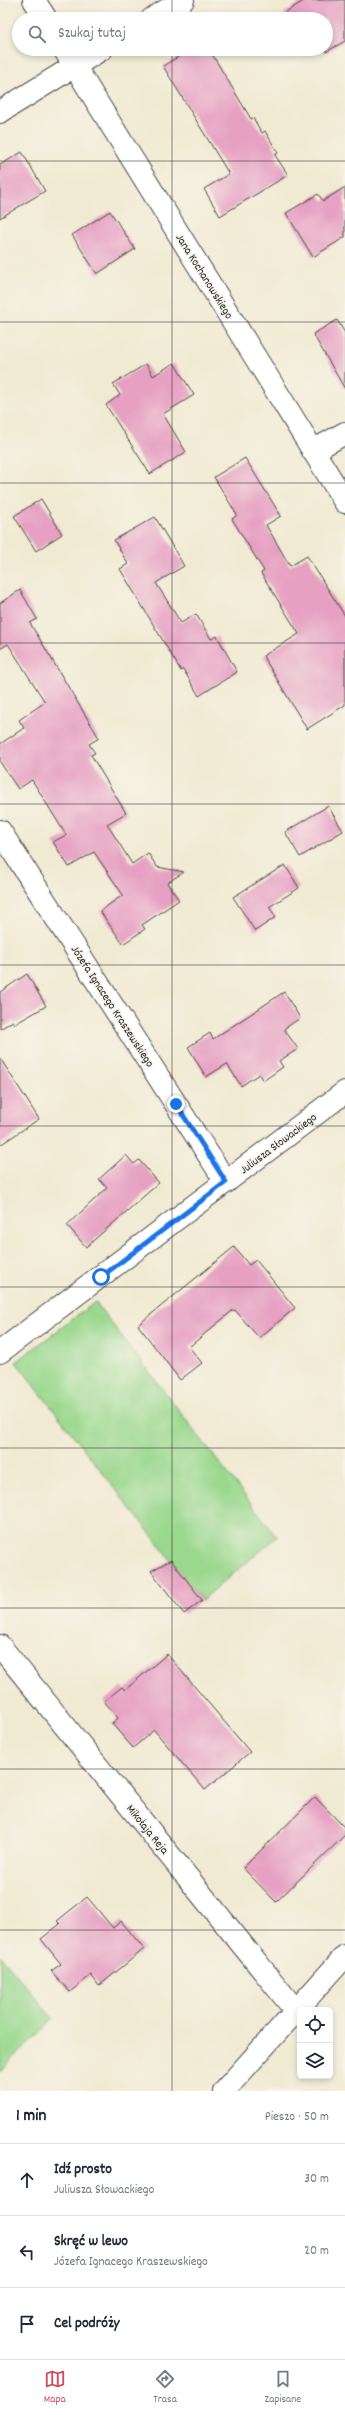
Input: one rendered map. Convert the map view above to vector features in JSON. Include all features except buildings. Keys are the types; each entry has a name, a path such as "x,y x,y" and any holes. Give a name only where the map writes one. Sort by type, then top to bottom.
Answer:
{"street":[{"path":"34,0 42,12"},
{"path":"163,12 183,0"},
{"path":"0,112 70,57"},
{"name":"Jana Kochanowskiego","path":"70,57 345,502"},
{"path":"313,451 345,433"},
{"name":"Józefa Ignacego Kraszewskiego","path":"0,831 226,1182"},
{"name":"Juliusza Słowackiego","path":"0,1352 345,1092"},
{"name":"Mikołaja Reja","path":"0,1646 296,2011"},
{"path":"224,2091 345,1956"}],"green space":[{"path":"95,1302 277,1537 202,1600 16,1362"},
{"path":"0,1955 53,2019 0,2071"}],"route":[{"path":"101,1277 226,1182 176,1104"}]}
